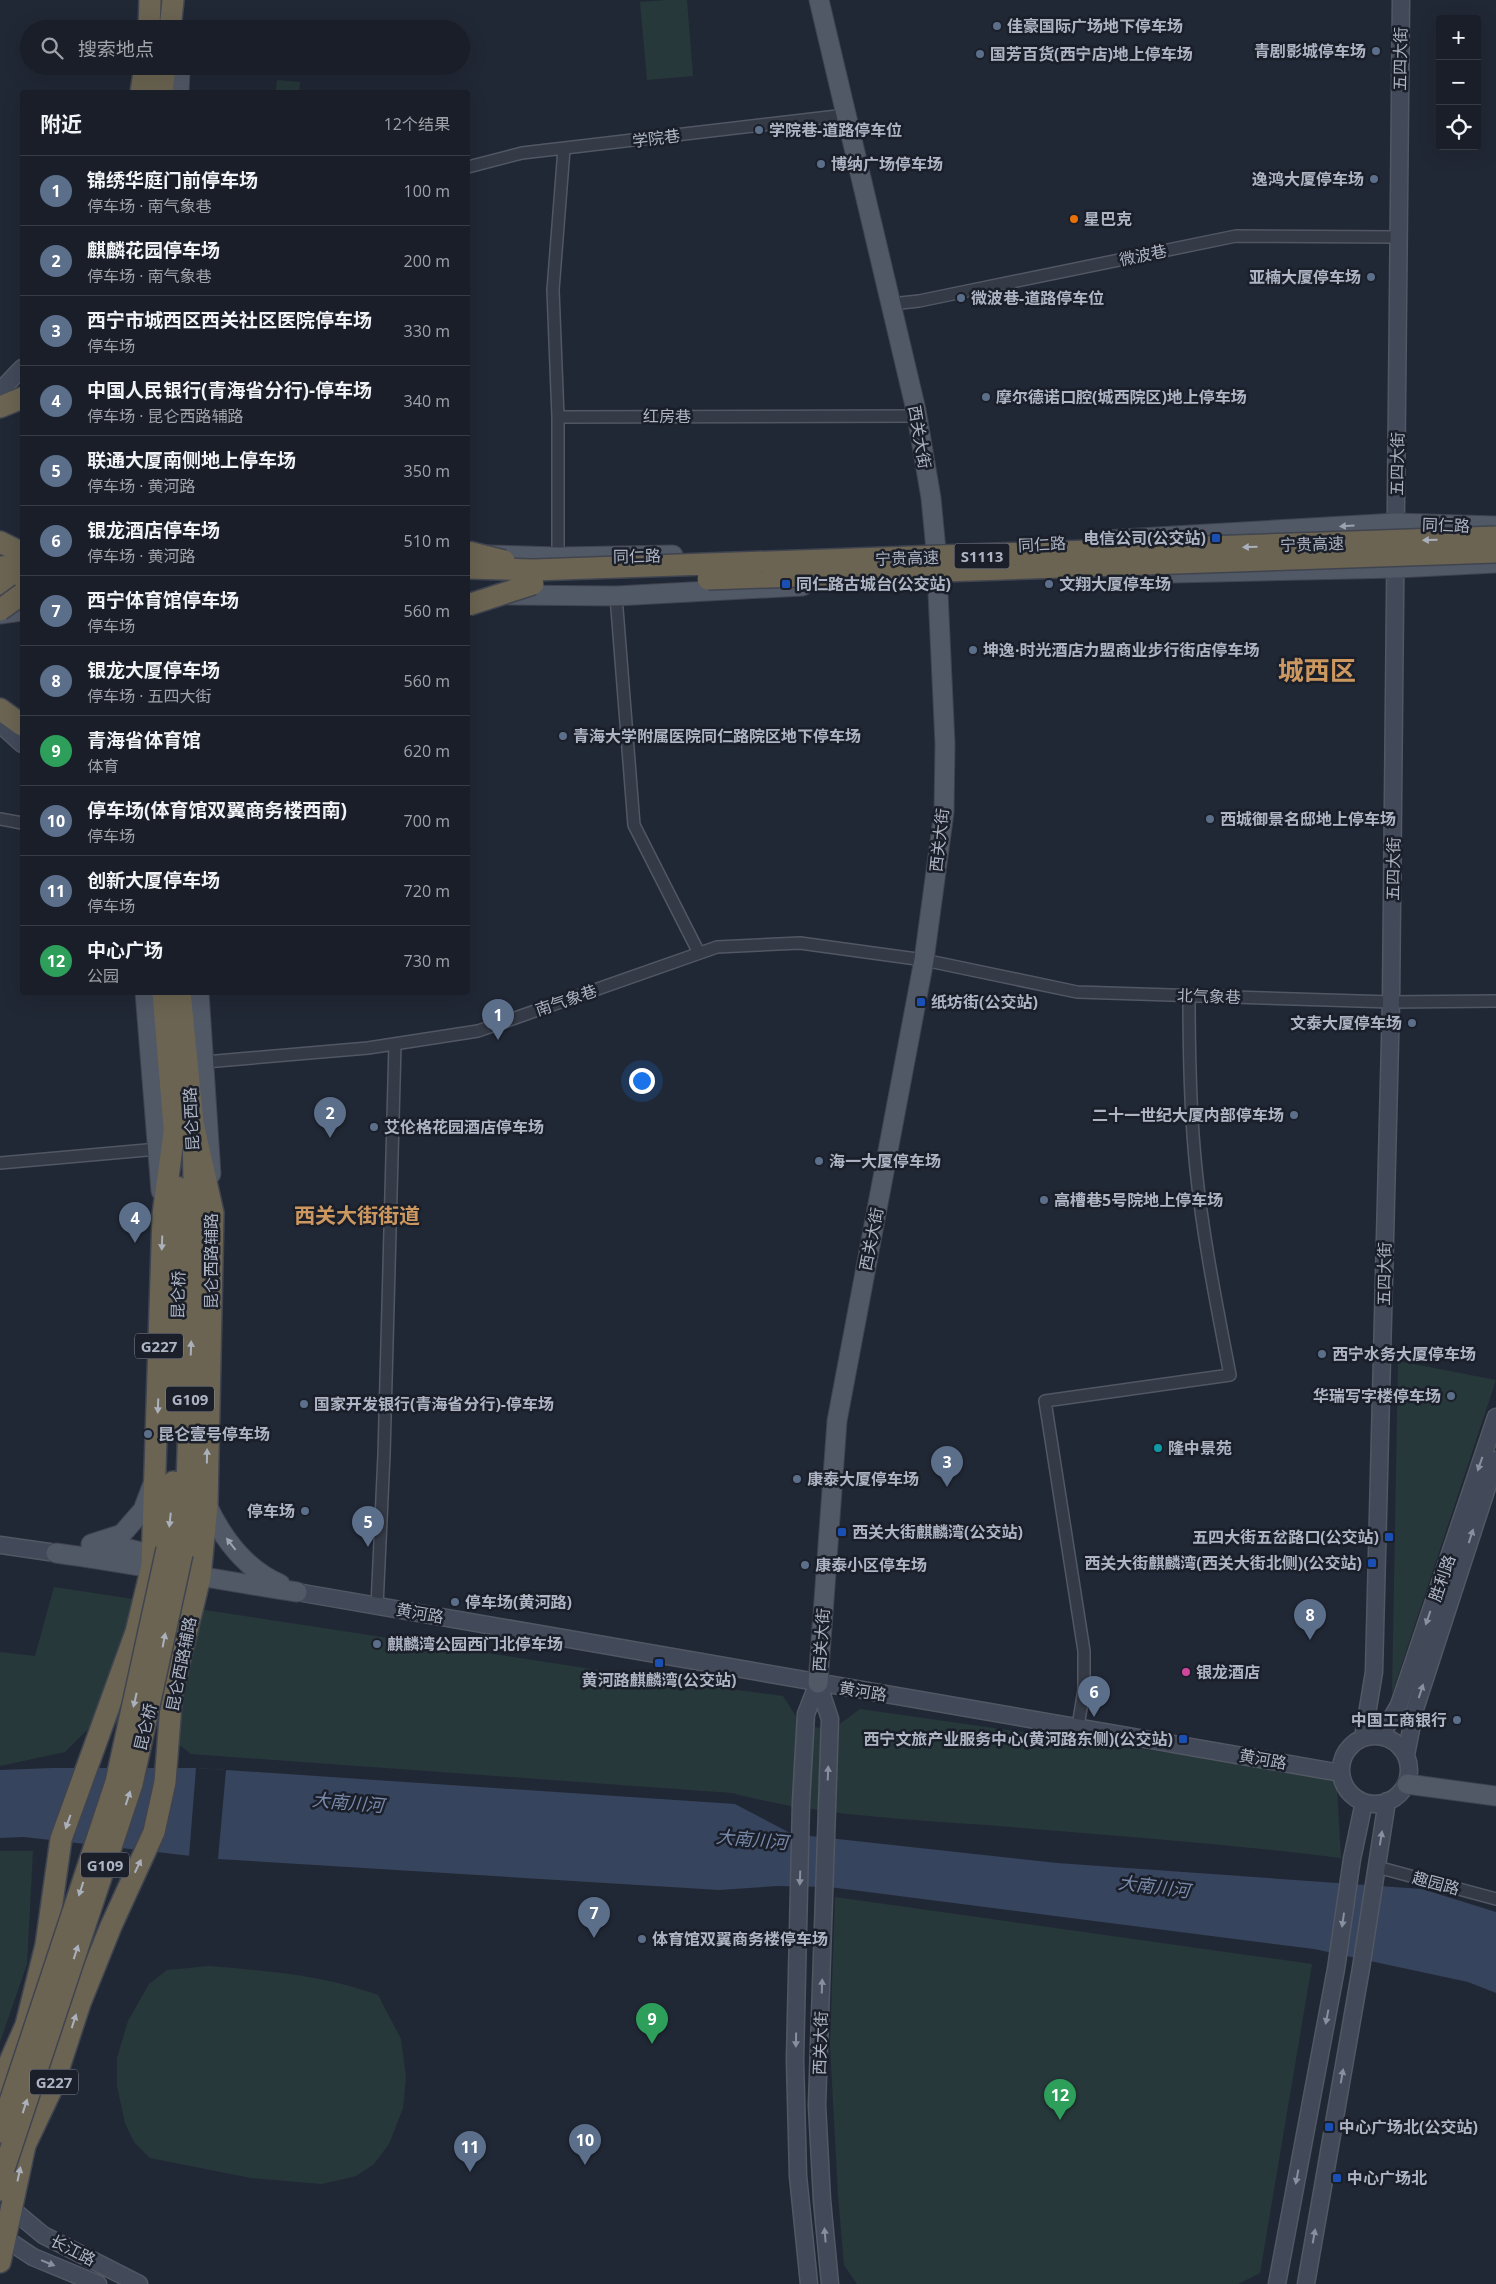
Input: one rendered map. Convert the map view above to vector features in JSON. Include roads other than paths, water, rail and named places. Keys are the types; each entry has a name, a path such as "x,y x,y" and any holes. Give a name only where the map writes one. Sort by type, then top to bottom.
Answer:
{"highway":[{"path":"149,20 150,0"},
{"path":"171,20 173,4"},
{"path":"173,4 174,20"},
{"path":"141,90 144,75"},
{"path":"146,75 146,90"},
{"path":"164,90 176,75"},
{"path":"0,407 20,399"},
{"name":"宁贵高速","path":"470,583 533,577 1496,538"},
{"path":"0,542 20,552"},
{"name":"宁贵高速","path":"470,568 533,577 1496,552"},
{"path":"470,554 533,577"},
{"path":"0,568 20,565"},
{"path":"470,604 533,577"},
{"path":"0,584 20,582"},
{"path":"0,612 20,596"},
{"path":"0,601 20,599"},
{"path":"0,709 20,724"},
{"name":"昆仑西路","path":"167,1005 184,1124 187,1245"},
{"name":"昆仑西路辅路","path":"0,2262 6,2205 25,2145 52,2086 80,2003 111,1926 154,1832 166,1782 172,1692 200,1571 206,1505 213,1213 184,1124"},
{"name":"G227","path":"0,2084 26,2026 46,1945 61,1839 136,1632 152,1560 163,1215 184,1124"},
{"name":"昆仑桥","path":"0,2132 116,1782 167,1549 172,1502 187,1245"},
{"name":"昆仑桥","path":"0,2190 4,2169 132,1784 182,1554 186,1513 187,1245"}],"main road":[{"name":"西关大街","path":"809,2284 798,2176 795,2060 806,1714 818,1683 837,1421 924,960 944,812 945,744 938,579 931,498 917,416 819,0"},
{"name":"五四大街","path":"1363,1738 1374,1672 1391,1002 1397,568 1401,0"},
{"path":"0,391 20,370"},
{"name":"同仁路","path":"470,553 558,557 936,550 1396,523 1496,526"},
{"path":"0,555 20,553"},
{"name":"同仁路","path":"470,595 616,596 938,579 1397,568 1496,563"},
{"path":"0,612 20,611"},
{"path":"0,724 20,742"},
{"path":"150,995 167,1005"},
{"path":"167,1005 158,1050 163,1099 184,1124 199,1091 194,1044 198,995"},
{"path":"198,995 205,1062 213,1213"},
{"path":"163,1215 158,1149 167,1005"},
{"name":"胜利路","path":"1381,1736 1399,1705 1494,1427"},
{"name":"胜利路","path":"1406,1755 1415,1709 1496,1460"},
{"path":"56,1553 122,1534 143,1510 156,1478"},
{"path":"206,1505 218,1528 240,1555 262,1576 297,1592"},
{"path":"0,1545 56,1553 129,1549 152,1560 297,1592"},
{"path":"200,1571 262,1576"},
{"name":"黄河路","path":"297,1592 1341,1773"},
{"name":"西关大街","path":"818,1683 830,1720 817,2105 822,2200 830,2284"},
{"path":"1381,1736 1395,1742 1406,1755 1410,1766 1407,1784 1398,1795 1387,1801 1375,1804 1364,1802 1346,1789 1341,1773 1343,1757 1350,1747 1363,1738 1381,1736"},
{"path":"1407,1784 1496,1796"},
{"path":"1306,2284 1361,1968 1387,1801"},
{"path":"1277,2284 1336,1969 1350,1872 1364,1802"},
{"name":"长江路","path":"6,2205 44,2235 139,2284"},
{"name":"长江路","path":"3,2236 34,2257 98,2284"}],"street":[{"name":"学院巷","path":"470,166 522,153 846,115"},
{"path":"558,557 558,417 553,290 564,148"},
{"name":"微波巷","path":"891,304 919,301 1236,236 1399,237"},
{"name":"红房巷","path":"558,417 917,416"},
{"path":"616,596 634,825 699,953"},
{"path":"0,819 20,823"},
{"name":"南气象巷","path":"205,1062 395,1044 478,1031 717,947 800,943 924,960"},
{"name":"北气象巷","path":"924,960 1077,992 1391,1002 1496,1001"},
{"path":"1078,1726 1084,1690 1084,1651 1045,1401 1230,1375 1196,1169 1189,1056 1189,995"},
{"path":"377,1606 384,1455 395,1044"},
{"path":"0,1164 158,1149"},
{"name":"趣园路","path":"1376,1871 1496,1899"}],"water":[{"name":"大南川河","path":"196,1768 735,1804 792,1834 1057,1863 1422,1889 1496,1912 1496,1993 1468,1982 1314,1949 829,1887 778,1886 719,1890 218,1859 24,1837 0,1838 0,1770"}],"place":[{"name":"佳豪国际广场地下停车场","path":"997,26"},
{"name":"青剧影城停车场","path":"1376,51"},
{"name":"国芳百货(西宁店)地上停车场","path":"980,54"},
{"name":"学院巷-道路停车位","path":"759,130"},
{"name":"博纳广场停车场","path":"821,164"},
{"name":"逸鸿大厦停车场","path":"1374,179"},
{"name":"星巴克","path":"1074,219"},
{"name":"亚楠大厦停车场","path":"1371,277"},
{"name":"微波巷-道路停车位","path":"961,298"},
{"name":"摩尔德诺口腔(城西院区)地上停车场","path":"986,397"},
{"name":"电信公司(公交站)","path":"1216,538"},
{"name":"同仁路古城台(公交站)","path":"786,584"},
{"name":"文翔大厦停车场","path":"1049,584"},
{"name":"坤逸·时光酒店力盟商业步行街店停车场","path":"973,650"},
{"name":"青海大学附属医院同仁路院区地下停车场","path":"563,736"},
{"name":"西城御景名邸地上停车场","path":"1210,819"},
{"name":"纸坊街(公交站)","path":"921,1002"},
{"name":"文泰大厦停车场","path":"1412,1023"},
{"name":"锦绣华庭门前停车场","path":"498,1040"},
{"name":"二十一世纪大厦内部停车场","path":"1294,1115"},
{"name":"艾伦格花园酒店停车场","path":"374,1127"},
{"name":"麒麟花园停车场","path":"330,1138"},
{"name":"海一大厦停车场","path":"819,1161"},
{"name":"高槽巷5号院地上停车场","path":"1044,1200"},
{"name":"中国人民银行(青海省分行)-停车场","path":"135,1243"},
{"name":"西宁水务大厦停车场","path":"1322,1354"},
{"name":"华瑞写字楼停车场","path":"1451,1396"},
{"name":"国家开发银行(青海省分行)-停车场","path":"304,1404"},
{"name":"昆仑壹号停车场","path":"148,1434"},
{"name":"隆中景苑","path":"1158,1448"},
{"name":"康泰大厦停车场","path":"797,1479"},
{"name":"西宁市城西区西关社区医院停车场","path":"947,1487"},
{"name":"停车场","path":"305,1511"},
{"name":"西关大街麒麟湾(公交站)","path":"842,1532"},
{"name":"五四大街五岔路口(公交站)","path":"1389,1537"},
{"name":"联通大厦南侧地上停车场","path":"368,1547"},
{"name":"西关大街麒麟湾(西关大街北侧)(公交站)","path":"1372,1563"},
{"name":"康泰小区停车场","path":"805,1565"},
{"name":"停车场(黄河路)","path":"455,1602"},
{"name":"银龙大厦停车场","path":"1310,1640"},
{"name":"麒麟湾公园西门北停车场","path":"377,1644"},
{"name":"黄河路麒麟湾(公交站)","path":"659,1663"},
{"name":"银龙酒店","path":"1186,1672"},
{"name":"银龙酒店停车场","path":"1094,1717"},
{"name":"中国工商银行","path":"1457,1720"},
{"name":"西宁文旅产业服务中心(黄河路东侧)(公交站)","path":"1183,1739"},
{"name":"西宁体育馆停车场","path":"594,1938"},
{"name":"体育馆双翼商务楼停车场","path":"642,1939"},
{"name":"青海省体育馆","path":"652,2044"},
{"name":"中心广场","path":"1060,2120"},
{"name":"中心广场北(公交站)","path":"1329,2127"},
{"name":"停车场(体育馆双翼商务楼西南)","path":"585,2165"},
{"name":"创新大厦停车场","path":"470,2172"},
{"name":"中心广场北","path":"1337,2178"}],"district":[{"name":"城西区","path":"1317,670"},
{"name":"西关大街街道","path":"357,1215"}]}
